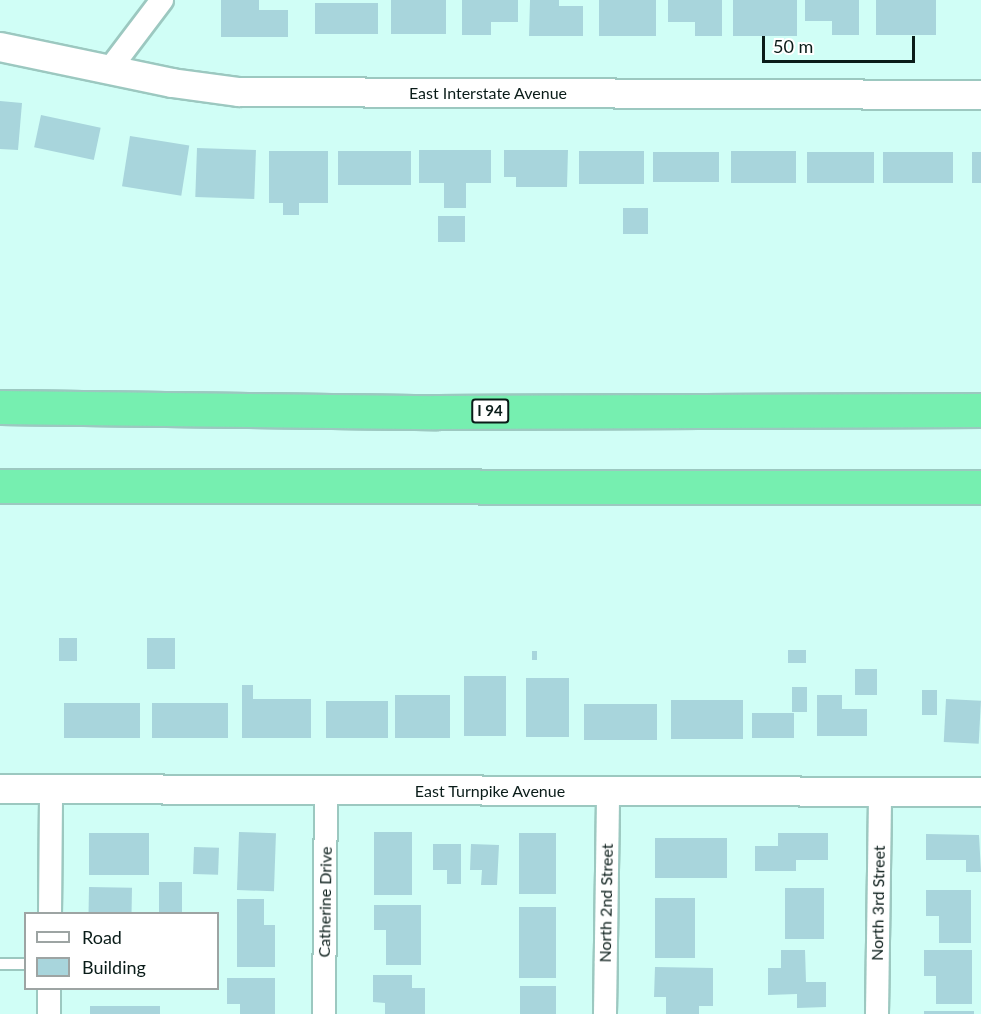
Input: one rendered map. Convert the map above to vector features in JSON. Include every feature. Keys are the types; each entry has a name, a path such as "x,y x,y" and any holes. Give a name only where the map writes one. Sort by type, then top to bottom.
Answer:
{"highway":[{"name":"I 94","path":"0,407 435,412 981,411"},
{"path":"0,486 981,487"}],"street":[{"path":"109,70 162,0"},
{"name":"East Interstate Avenue","path":"0,46 195,87 239,92 981,95"},
{"name":"East Turnpike Avenue","path":"0,789 981,792"},
{"path":"50,912 51,789"},
{"name":"Catherine Drive","path":"324,1014 326,790"},
{"name":"North 2nd Street","path":"605,1014 608,791"},
{"name":"North 3rd Street","path":"877,1014 880,791"},
{"path":"49,990 49,1014"}],"lane":[{"path":"0,964 24,964"}],"building":[{"path":"221,0 259,0 259,10 288,10 288,37 221,37"},
{"path":"391,0 446,0 446,34 391,34"},
{"path":"462,0 518,0 518,22 491,22 491,35 462,35"},
{"path":"530,0 559,0 559,6 583,6 583,36 529,36"},
{"path":"599,0 656,0 656,36 599,36"},
{"path":"668,0 722,0 722,36 695,36 695,22 668,22"},
{"path":"733,0 797,0 797,36 733,36"},
{"path":"805,0 859,0 859,35 832,35 832,21 805,21"},
{"path":"876,0 936,0 936,35 876,35"},
{"path":"315,3 378,3 378,34 315,34"},
{"path":"0,101 22,103 18,150 0,149"},
{"path":"41,115 101,128 94,160 34,147"},
{"path":"130,136 189,145 181,196 122,186"},
{"path":"197,148 256,150 254,199 195,197"},
{"path":"419,150 491,150 491,183 466,183 466,208 444,208 444,183 419,183"},
{"path":"504,150 568,150 567,187 516,187 516,177 504,177"},
{"path":"269,151 328,151 328,203 299,203 299,215 283,215 283,203 269,203"},
{"path":"338,151 411,151 411,185 338,185"},
{"path":"579,151 644,151 644,184 579,184"},
{"path":"731,151 796,151 796,183 731,183"},
{"path":"653,152 719,152 719,182 653,182"},
{"path":"807,152 874,152 874,183 807,183"},
{"path":"883,152 953,152 953,183 883,183"},
{"path":"972,152 981,152 981,183 972,183"},
{"path":"623,208 648,208 648,234 623,234"},
{"path":"438,216 465,216 465,242 438,242"},
{"path":"59,638 77,638 77,661 59,661"},
{"path":"147,638 175,638 175,669 147,669"},
{"path":"788,650 806,650 806,663 788,663"},
{"path":"532,651 537,651 537,660 532,660"},
{"path":"855,669 877,669 877,695 855,695"},
{"path":"464,676 506,676 506,736 464,736"},
{"path":"526,678 569,678 569,737 526,737"},
{"path":"242,685 253,685 253,699 311,699 311,738 242,738"},
{"path":"792,687 807,687 807,712 792,712"},
{"path":"922,690 937,690 937,715 922,715"},
{"path":"395,695 450,695 450,738 395,738"},
{"path":"817,695 842,695 842,709 867,709 867,736 817,736"},
{"path":"946,699 981,701 979,744 944,742"},
{"path":"671,700 743,700 743,739 671,739"},
{"path":"326,701 388,701 388,738 326,738"},
{"path":"64,703 140,703 140,738 64,738"},
{"path":"152,703 228,703 228,738 152,738"},
{"path":"584,704 657,704 657,740 584,740"},
{"path":"752,713 794,713 794,738 752,738"},
{"path":"239,832 276,833 274,891 237,890"},
{"path":"374,832 412,832 412,895 374,895"},
{"path":"89,833 149,833 149,875 89,875"},
{"path":"519,833 556,833 556,894 519,894"},
{"path":"778,833 828,833 828,860 796,860 796,871 755,871 755,846 778,846"},
{"path":"926,834 979,835 981,872 966,872 966,860 926,860"},
{"path":"655,838 727,838 727,878 655,878"},
{"path":"433,844 461,844 461,884 447,884 447,870 433,870"},
{"path":"471,844 499,845 497,885 481,885 482,870 470,870"},
{"path":"194,847 219,848 218,875 193,874"},
{"path":"159,882 182,882 182,912 159,912"},
{"path":"89,887 132,888 132,912 89,912"},
{"path":"785,888 824,888 824,939 785,939"},
{"path":"926,890 971,890 971,943 939,943 939,916 926,916"},
{"path":"655,898 695,898 695,958 655,958"},
{"path":"237,899 264,899 264,925 275,925 275,967 237,967"},
{"path":"374,905 421,905 421,965 386,965 386,930 374,930"},
{"path":"519,907 556,907 556,978 519,978"},
{"path":"781,950 805,950 806,982 826,982 826,1007 797,1008 797,994 768,995 768,968 781,968"},
{"path":"924,950 972,950 972,1004 936,1004 936,976 924,976"},
{"path":"655,967 713,968 713,1006 699,1006 699,1014 666,1014 666,997 654,997"},
{"path":"373,975 412,975 412,988 425,988 425,1014 385,1014 385,1003 373,1002"},
{"path":"227,978 275,978 275,1014 240,1014 240,1004 227,1004"},
{"path":"520,986 556,986 556,1014 520,1014"},
{"path":"90,1006 160,1006 160,1014 90,1014"},
{"path":"924,1011 974,1011 974,1014 924,1014"}]}
